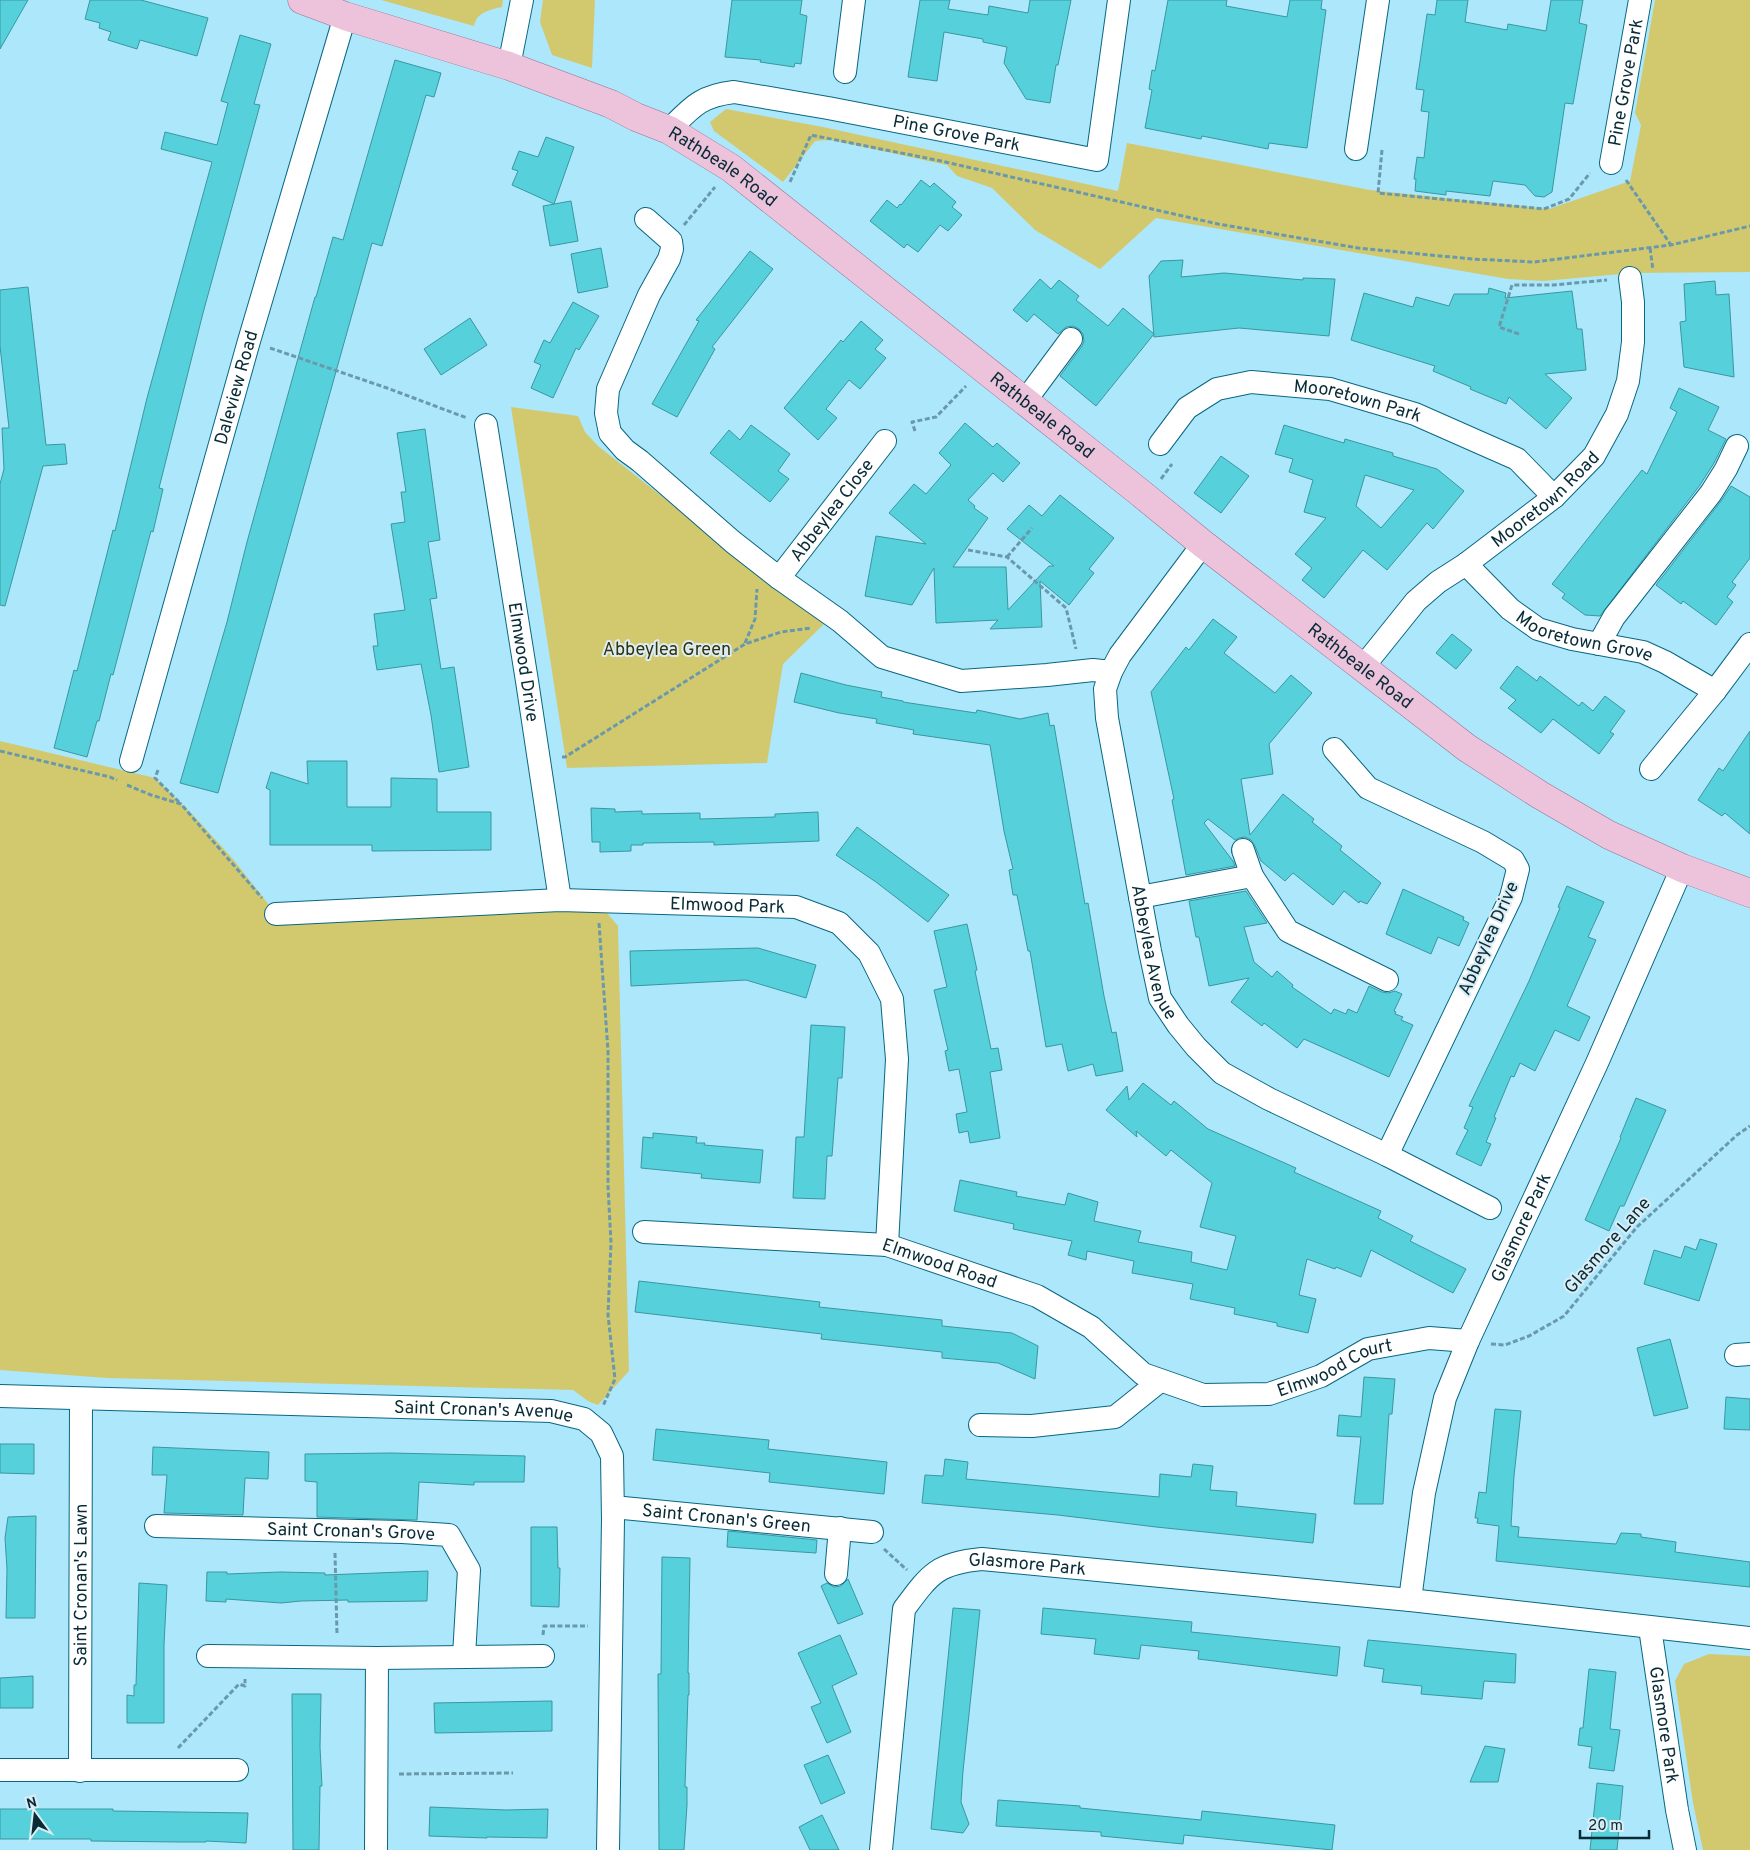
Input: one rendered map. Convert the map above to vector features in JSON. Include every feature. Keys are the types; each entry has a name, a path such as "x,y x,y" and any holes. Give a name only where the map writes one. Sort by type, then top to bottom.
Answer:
{"main road":[{"name":"Rathbeale Road","path":"302,0 345,16 509,66 611,104 636,117 669,130 731,168 1203,544 1467,748 1540,795 1609,834 1682,868 1750,893"}],"street":[{"path":"509,66 522,0"},
{"path":"845,72 854,0"},
{"name":"Pine Grove Park","path":"669,130 689,108 703,99 734,92 828,108 1098,160 1119,0"},
{"path":"1356,149 1378,0"},
{"name":"Pine Grove Park","path":"1609,172 1640,0"},
{"name":"Daleview Road","path":"131,761 249,341 345,16"},
{"path":"646,219 671,241 672,249 669,259 649,295 608,389 606,413 610,433 625,450 733,542 779,578 840,621 882,657 961,681 1093,670 1111,672"},
{"name":"Mooretown Road","path":"1365,670 1371,656 1416,601 1438,582 1466,564 1554,497 1594,456 1617,414 1628,381 1633,342 1633,302 1630,278"},
{"path":"1025,401 1072,339"},
{"name":"Mooretown Park","path":"1168,452 1187,408 1217,389 1251,382 1330,389 1414,414 1518,459 1554,497"},
{"name":"Elmwood Drive","path":"486,425 560,900"},
{"name":"Abbeylea Close","path":"779,578 885,441"},
{"path":"1599,644 1614,617 1710,494 1726,469 1737,446"},
{"name":"Abbeylea Avenue","path":"1203,544 1120,655 1105,689 1107,718 1160,998 1196,1047 1222,1073 1269,1099 1387,1155 1490,1208"},
{"name":"Mooretown Grove","path":"1466,564 1510,609 1538,629 1572,639 1643,652 1665,662 1714,691"},
{"path":"1651,769 1750,644"},
{"name":"Abbeylea Drive","path":"1334,749 1368,788 1483,842 1513,860 1518,869 1511,897 1387,1155"},
{"path":"1243,850 1252,876 1288,931 1387,980"},
{"name":"Glasmore Park","path":"1410,1600 1424,1493 1445,1398 1468,1341 1597,1063 1682,868"},
{"path":"1140,897 1252,876"},
{"name":"Elmwood Park","path":"276,914 560,900 796,906 840,923 869,954 892,999 897,1058 887,1245"},
{"name":"Elmwood Road","path":"644,1232 887,1245 1037,1296 1091,1327 1144,1374 1203,1396"},
{"name":"Elmwood Court","path":"1203,1396 1269,1394 1321,1376 1368,1349 1429,1338 1468,1341"},
{"path":"980,1425 1032,1426 1115,1417 1160,1381"},
{"name":"Saint Cronan's Avenue","path":"0,1396 551,1411 584,1419 601,1433 612,1456 613,1507 608,1850"},
{"name":"Saint Cronan's Lawn","path":"80,1771 81,1399"},
{"name":"Saint Cronan's Green","path":"613,1507 872,1532"},
{"name":"Saint Cronan's Grove","path":"156,1526 402,1532 449,1535 469,1570 464,1656"},
{"path":"836,1574 840,1528"},
{"name":"Glasmore Park","path":"881,1850 904,1609 923,1584 948,1564 982,1559 1410,1600 1750,1638"},
{"name":"Glasmore Park","path":"1650,1628 1677,1810 1685,1850"},
{"path":"208,1656 337,1656 377,1658 543,1656"},
{"path":"376,1850 377,1658"},
{"path":"0,1770 236,1770"}],"path":[{"path":"777,204 786,192 811,135 941,160 1218,224 1358,248 1472,259 1534,262 1671,245 1750,226"},
{"path":"1382,150 1378,193 1544,209 1569,199 1590,173 1609,172 1627,180 1671,245"},
{"path":"671,241 731,168"},
{"path":"1650,248 1653,271"},
{"path":"1519,334 1499,327 1512,285 1553,285 1630,278"},
{"path":"249,341 387,388 486,425"},
{"path":"915,431 912,422 936,417 983,367"},
{"path":"1138,491 1157,483 1168,452"},
{"path":"1007,557 1032,528"},
{"path":"968,550 1007,557 1066,608 1082,671"},
{"path":"745,644 755,619 757,589 750,577 779,578"},
{"path":"539,759 565,757 745,644 782,632 824,626 840,621"},
{"path":"0,750 118,780"},
{"path":"158,770 155,778 181,804 276,914"},
{"path":"127,784 151,795 181,804"},
{"path":"594,1427 615,1378 608,1315 611,1243 608,1186 608,1050 597,901"},
{"name":"Glasmore Lane","path":"1468,1341 1505,1345 1529,1336 1564,1316 1637,1227 1737,1135 1750,1126"},
{"path":"335,1530 337,1656"},
{"path":"872,1532 886,1552 923,1584"},
{"path":"543,1656 544,1626 589,1626"},
{"path":"169,1770 171,1755 239,1684 246,1686 243,1656"},
{"path":"376,1774 513,1773"}],"green space":[{"path":"381,0 503,0 502,7 481,15 474,26"},
{"path":"543,0 595,0 592,68 552,55 540,22"},
{"path":"1655,0 1750,0 1750,272 1632,273 1544,281 1508,279 1156,218 1100,269 1035,230 992,188 957,176 947,165 831,140 815,141 783,182 714,131 710,122 726,109 823,127 1118,191 1127,143 1370,190 1549,209 1630,181 1641,125 1635,113"},
{"name":"Abbeylea Green","path":"511,407 578,416 585,432 598,446 824,624 783,664 767,763 567,768"},
{"path":"0,741 155,778 193,815 233,859 276,914 597,901 618,926 629,1371 598,1405 588,1401 573,1390 107,1378 0,1370"},
{"path":"1709,1654 1750,1656 1750,1850 1703,1850 1693,1803 1675,1681 1684,1664"}],"building":[{"path":"0,0 28,0 0,49"},
{"path":"90,0 141,0 208,18 197,56 140,40 137,49 108,40 111,32 99,28 100,23 85,19"},
{"path":"732,0 802,0 800,14 807,16 801,64 795,63 794,67 760,62 761,60 725,57"},
{"path":"920,0 950,0 948,9 988,15 989,6 1028,13 1030,0 1071,0 1058,65 1056,65 1050,103 1026,99 1004,63 1007,47 983,42 983,39 944,32 937,81 908,77"},
{"path":"1168,0 1227,0 1226,6 1287,17 1290,0 1322,0 1321,9 1326,10 1307,148 1269,143 1268,149 1202,136 1201,139 1145,128 1152,90 1149,89 1152,70 1155,71"},
{"path":"1437,0 1468,0 1465,22 1507,30 1508,24 1546,31 1551,0 1583,0 1579,23 1587,25 1573,104 1565,103 1552,192 1544,197 1535,196 1525,185 1493,181 1490,196 1446,191 1446,195 1415,191 1416,179 1414,179 1417,157 1424,158 1429,112 1421,111 1424,90 1416,89 1427,14 1435,15"},
{"path":"240,35 271,44 254,104 260,105 203,313 159,488 163,489 153,532 151,531 113,675 111,674 99,721 97,721 87,757 54,748 74,670 77,671 113,530 115,531 147,398 212,162 161,149 165,132 217,145 228,103 221,101"},
{"path":"395,60 441,73 434,97 426,95 382,246 372,243 218,793 180,783 227,622 247,542 315,297 333,237 343,240"},
{"path":"546,137 574,147 554,204 512,185 518,171 512,169 519,151 538,157"},
{"path":"921,180 930,187 934,183 956,202 952,207 962,215 948,231 940,225 918,252 907,244 904,248 870,221 887,200 897,208 901,205"},
{"path":"571,201 578,241 550,246 543,206"},
{"path":"601,248 608,287 578,293 571,254"},
{"path":"750,251 773,269 712,347 715,349 677,417 652,404 699,321 696,320"},
{"path":"1183,260 1181,277 1224,273 1303,280 1303,278 1335,279 1329,336 1239,328 1154,337 1149,276 1161,261"},
{"path":"1040,279 1051,289 1059,280 1079,296 1076,300 1108,326 1123,308 1154,334 1096,406 1060,376 1082,346 1084,341 1083,334 1079,329 1073,326 1066,327 1058,334 1034,314 1027,322 1013,310"},
{"path":"1715,281 1716,295 1729,294 1734,377 1684,367 1680,322 1686,321 1684,284"},
{"path":"28,287 46,445 65,444 67,464 43,466 5,606 0,605 0,484 4,469 2,428 9,428 0,346 0,290"},
{"path":"1489,288 1506,293 1505,298 1572,291 1577,329 1582,329 1586,370 1545,374 1572,398 1546,429 1509,397 1506,404 1433,371 1435,366 1351,340 1364,293 1413,307 1416,297 1449,306 1454,294 1488,294"},
{"path":"573,302 599,316 579,350 576,348 553,398 531,388 541,365 534,362 544,340 550,343"},
{"path":"470,318 487,345 441,375 424,349"},
{"path":"861,321 883,340 875,349 886,358 860,389 849,380 826,409 837,418 818,440 784,408 841,340 843,342"},
{"path":"1679,388 1719,407 1708,430 1726,439 1700,485 1600,616 1585,615 1562,598 1565,594 1552,584 1642,470 1647,474 1677,412 1670,408"},
{"path":"965,423 993,447 997,443 1020,463 1003,482 993,473 968,500 975,506 974,508 988,518 953,567 1006,567 1008,610 1049,566 1054,566 1007,529 1029,505 1042,516 1060,495 1114,538 1089,569 1094,573 1069,605 1040,581 1042,627 990,629 998,620 936,623 934,568 912,605 865,596 876,536 926,544 889,513 914,484 926,494 951,465 939,453"},
{"path":"751,425 790,454 778,471 789,479 770,502 710,453 729,430 740,440"},
{"path":"1284,425 1344,443 1345,439 1393,453 1393,456 1437,469 1464,491 1433,529 1427,523 1387,570 1363,550 1324,598 1302,580 1312,568 1295,554 1326,518 1304,512 1313,480 1289,472 1293,459 1275,454","holes":["1365,475 1414,490 1381,528 1356,506"]},
{"path":"425,429 440,540 428,542 437,598 430,599 441,669 454,667 469,767 439,772 421,664 377,670 373,646 378,646 374,614 405,610 391,524 405,522 401,492 406,492 397,433"},
{"path":"1221,456 1249,476 1221,513 1194,493"},
{"path":"1731,486 1750,497 1750,558 1732,582 1736,585 1727,597 1733,602 1716,625 1683,601 1681,604 1656,585"},
{"path":"1213,619 1237,637 1224,653 1275,693 1291,675 1312,693 1269,744 1273,774 1241,779 1250,835 1283,794 1314,819 1312,822 1342,846 1340,850 1381,883 1367,904 1360,901 1359,903 1344,891 1333,905 1293,873 1285,881 1261,861 1251,840 1245,837 1235,840 1208,819 1204,823 1235,866 1186,875 1172,800 1174,799 1151,692 1186,647 1189,650"},
{"path":"1452,634 1472,650 1456,669 1436,653"},
{"path":"1517,666 1537,681 1540,676 1579,706 1582,702 1593,711 1605,696 1625,711 1610,732 1614,734 1599,754 1553,719 1541,733 1508,708 1516,700 1500,688"},
{"path":"801,673 882,692 881,697 903,702 976,713 977,710 1020,719 1048,713 1050,726 1054,725 1085,904 1088,903 1104,996 1112,1033 1116,1032 1123,1071 1096,1076 1093,1064 1068,1071 1062,1044 1046,1047 1030,951 1028,951 1017,895 1013,895 1009,870 1013,869 1004,831 990,745 913,734 914,730 876,723 877,719 839,713 794,702"},
{"path":"1750,731 1750,834 1725,813 1722,816 1698,800 1719,768 1723,771"},
{"path":"307,761 347,761 347,807 391,807 391,778 437,779 437,812 491,812 491,850 372,851 372,845 270,845 270,790 266,788 271,772 308,784"},
{"path":"591,808 615,809 615,812 642,811 642,814 700,813 700,819 775,817 775,814 818,812 819,841 714,845 714,842 643,843 643,845 631,845 631,851 600,852 600,842 592,842"},
{"path":"857,827 949,895 928,922 876,882 836,855"},
{"path":"1567,886 1604,902 1588,937 1596,940 1567,1006 1590,1017 1579,1041 1555,1030 1535,1071 1520,1063 1514,1077 1511,1076 1494,1117 1496,1118 1486,1142 1491,1144 1481,1166 1456,1154 1468,1130 1464,1128 1473,1107 1469,1106 1529,981 1560,908 1558,907"},
{"path":"1403,889 1464,917 1463,920 1469,923 1459,946 1438,937 1431,954 1386,934"},
{"path":"1246,891 1267,923 1244,927 1254,962 1272,977 1277,971 1293,985 1292,987 1331,1014 1334,1009 1346,1014 1348,1009 1357,1013 1369,986 1382,992 1395,991 1402,994 1394,1011 1396,1012 1395,1014 1403,1017 1401,1020 1413,1025 1389,1077 1304,1039 1297,1048 1264,1023 1262,1026 1231,1002 1249,978 1209,986 1189,901"},
{"path":"967,924 991,1049 998,1048 1002,1070 990,1072 1000,1138 970,1143 968,1131 959,1133 956,1114 967,1112 959,1069 949,1071 945,1051 948,1050 934,990 947,987 934,931"},
{"path":"758,948 816,965 806,998 746,980 631,986 630,951"},
{"path":"811,1025 845,1027 842,1078 838,1078 832,1156 827,1156 825,1199 793,1198 796,1137 804,1137"},
{"path":"1143,1083 1171,1105 1174,1101 1208,1129 1296,1168 1294,1172 1381,1211 1378,1218 1413,1236 1410,1241 1466,1269 1453,1293 1371,1250 1361,1277 1336,1267 1335,1269 1307,1259 1299,1295 1316,1299 1308,1333 1277,1326 1277,1323 1234,1314 1235,1308 1190,1299 1193,1284 1132,1273 1134,1261 1087,1251 1086,1260 1068,1255 1072,1241 1013,1229 1014,1224 954,1211 960,1180 1017,1192 1016,1196 1065,1205 1068,1193 1098,1202 1094,1221 1141,1231 1138,1242 1192,1252 1191,1262 1227,1270 1236,1236 1200,1227 1212,1183 1171,1150 1166,1156 1136,1131 1137,1137 1106,1110 1127,1086 1129,1100"},
{"path":"1636,1098 1666,1110 1624,1206 1620,1206 1609,1231 1585,1220 1621,1138"},
{"path":"653,1133 697,1137 696,1143 705,1143 704,1145 763,1150 760,1183 701,1178 702,1174 641,1168 643,1137 653,1138"},
{"path":"1700,1239 1717,1244 1699,1301 1644,1284 1654,1250 1681,1258 1685,1246 1696,1250"},
{"path":"639,1281 820,1302 819,1307 942,1320 942,1326 1012,1333 1038,1346 1035,1379 998,1363 942,1358 942,1352 821,1339 822,1334 635,1312"},
{"path":"1670,1339 1688,1408 1654,1416 1637,1348"},
{"path":"1364,1377 1395,1379 1392,1414 1389,1414 1383,1504 1354,1504 1361,1437 1337,1436 1339,1415 1361,1417"},
{"path":"1726,1397 1750,1399 1750,1430 1724,1429"},
{"path":"1495,1409 1521,1411 1511,1526 1519,1527 1518,1537 1616,1544 1621,1533 1641,1534 1641,1537 1676,1542 1675,1552 1750,1562 1750,1587 1496,1561 1499,1526 1477,1523 1478,1518 1475,1518 1479,1492 1486,1493"},
{"path":"656,1429 769,1440 768,1449 887,1462 884,1494 769,1482 770,1473 653,1460"},
{"path":"0,1444 34,1444 34,1474 0,1473"},
{"path":"153,1447 269,1452 268,1479 245,1478 243,1515 164,1513 167,1475 152,1475"},
{"path":"391,1453 525,1456 524,1482 474,1482 474,1485 419,1482 417,1520 317,1517 317,1482 305,1481 305,1454"},
{"path":"945,1459 968,1462 966,1479 1159,1497 1160,1474 1191,1477 1193,1464 1213,1466 1210,1490 1237,1492 1236,1506 1316,1514 1313,1543 1058,1515 922,1503 925,1475 943,1476"},
{"path":"36,1516 35,1618 6,1618 7,1569 5,1538 8,1517"},
{"path":"531,1527 557,1527 558,1568 560,1568 559,1607 531,1606"},
{"path":"728,1531 817,1540 816,1553 727,1547"},
{"path":"662,1557 690,1558 689,1695 685,1787 687,1787 687,1805 684,1850 659,1850 658,1674 661,1674"},
{"path":"428,1571 427,1601 348,1602 348,1600 281,1603 226,1599 226,1602 206,1601 207,1572 227,1572 227,1574 325,1573 325,1575"},
{"path":"848,1579 863,1614 838,1624 821,1586 827,1583 834,1587 841,1586"},
{"path":"139,1583 167,1585 164,1645 164,1723 127,1723 127,1695 134,1696 134,1685 136,1685"},
{"path":"953,1608 980,1610 961,1802 969,1824 963,1833 931,1829"},
{"path":"1043,1608 1192,1622 1191,1632 1340,1647 1337,1676 1198,1659 1199,1651 1141,1645 1139,1659 1094,1654 1096,1639 1041,1634"},
{"path":"840,1635 857,1674 832,1686 851,1732 827,1743 811,1707 821,1703 798,1653"},
{"path":"1368,1640 1516,1654 1515,1683 1484,1681 1482,1699 1421,1694 1422,1686 1382,1682 1384,1669 1364,1666"},
{"path":"1589,1669 1616,1672 1610,1729 1620,1730 1614,1771 1589,1768 1592,1747 1578,1745 1580,1728 1583,1728"},
{"path":"33,1676 33,1708 0,1708 0,1678"},
{"path":"292,1694 321,1694 320,1747 322,1786 320,1786 319,1850 293,1850"},
{"path":"552,1701 552,1731 435,1733 434,1703"},
{"path":"1485,1746 1505,1749 1498,1782 1470,1782"},
{"path":"828,1755 845,1793 821,1804 804,1765"},
{"path":"1597,1783 1623,1786 1617,1850 1590,1850"},
{"path":"998,1800 1080,1806 1080,1808 1201,1820 1202,1811 1335,1825 1332,1850 1184,1835 1183,1844 1101,1836 1101,1832 996,1826"},
{"path":"430,1807 506,1810 548,1809 547,1838 429,1836"},
{"path":"0,1809 113,1809 113,1811 248,1813 246,1843 0,1839"},
{"path":"822,1815 839,1850 810,1850 799,1827"}]}
